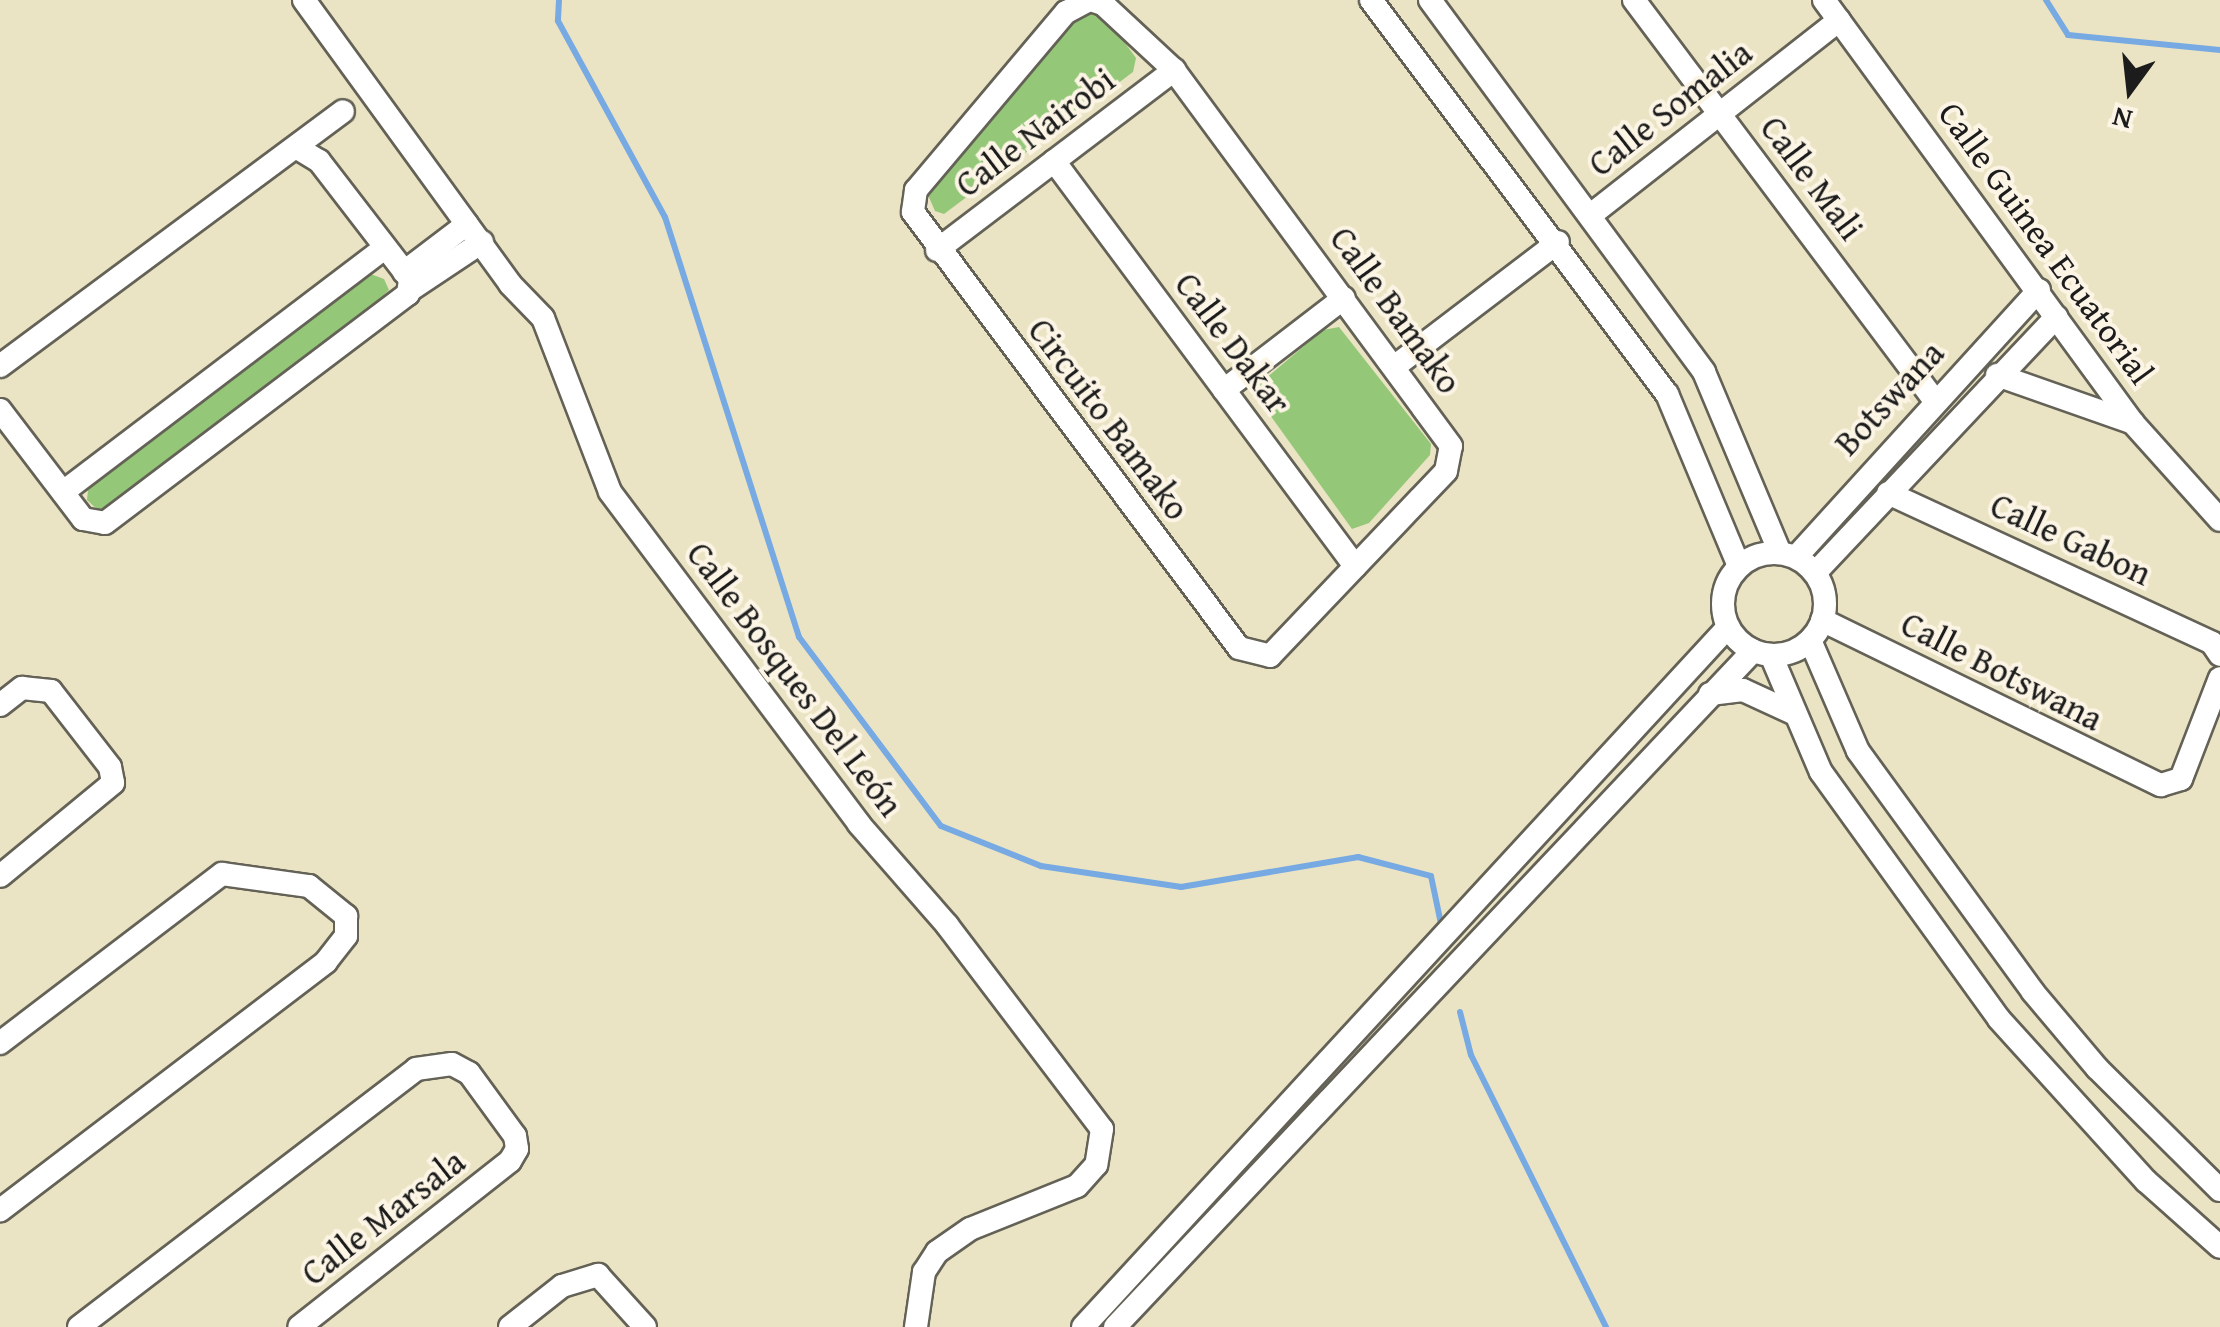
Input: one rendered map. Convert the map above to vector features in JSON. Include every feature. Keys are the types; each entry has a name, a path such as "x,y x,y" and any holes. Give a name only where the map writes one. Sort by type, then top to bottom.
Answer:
{"street":[{"name":"Calle Bosques Del León","path":"304,0 474,233 543,318 610,492 859,824 947,925 1102,1130 1096,1165 1077,1186 970,1229 938,1252 921,1284 916,1327"},
{"name":"Calle Bamako","path":"913,212 916,190 1066,6 1090,0 1103,4 1174,70 1394,366 1452,455 1446,471 1280,650 1259,658"},
{"path":"1371,0 1558,242 1667,394 1739,566"},
{"path":"1430,0 1592,214 1704,372 1788,555 1815,573 1825,604 1816,630 1868,766 2033,992 2136,1109 2220,1190"},
{"name":"Calle Mali","path":"1634,0 1934,399"},
{"name":"Calle Guinea Ecuatorial","path":"1824,0 2133,422 2220,520"},
{"name":"Calle Somalia","path":"1592,214 1839,20"},
{"name":"Calle Nairobi","path":"937,250 1174,70"},
{"path":"0,366 343,110"},
{"path":"297,148 318,161 409,280"},
{"name":"Calle Dakar","path":"1054,161 1355,566"},
{"name":"Circuito Bamako","path":"913,212 937,250 1239,648 1259,658"},
{"path":"0,410 83,519 105,523 409,280 474,233"},
{"path":"1394,366 1558,242"},
{"path":"63,492 384,248"},
{"name":"Botswana","path":"1788,555 2040,290"},
{"path":"1224,390 1344,298"},
{"name":"Botswana","path":"1815,573 1997,375 2056,317"},
{"path":"1997,375 2133,422"},
{"name":"Calle Gabon","path":"1888,492 2212,643 2220,655"},
{"path":"1788,555 1739,566 1723,594 1728,627 1762,653 1851,819 1999,1019 2146,1182 2220,1247"},
{"path":"1115,1327 1185,1233 1728,627"},
{"path":"1084,1327 1185,1233 1710,694 1762,653 1816,630"},
{"name":"Calle Botswana","path":"1816,630 2150,784 2180,779 2220,678"},
{"path":"0,705 22,688 51,691 113,775 112,790 0,876"},
{"path":"1710,694 1743,690 1793,713"},
{"path":"0,1043 222,874 309,886 346,916 346,936 326,962 0,1210"},
{"name":"Calle Marsala","path":"79,1327 416,1069 452,1064 469,1073 515,1136 518,1149 510,1162 299,1327"},
{"path":"510,1327 562,1286 598,1275 646,1327"}],"green space":[{"path":"1098,6 1136,58 1133,72 944,214 935,211 928,195 1082,10"},
{"path":"368,273 384,279 389,290 383,296 113,507 101,513 87,500 88,490 102,477"},
{"path":"1339,327 1431,444 1430,455 1369,523 1352,529 1252,390 1323,330"}],"waterway":[{"path":"559,0 558,21 665,217 799,637 941,826 1041,866 1181,887 1358,857 1431,876 1441,924"},
{"path":"2046,0 2068,35 2220,50"},
{"path":"1460,1012 1471,1055 1606,1327"}]}
